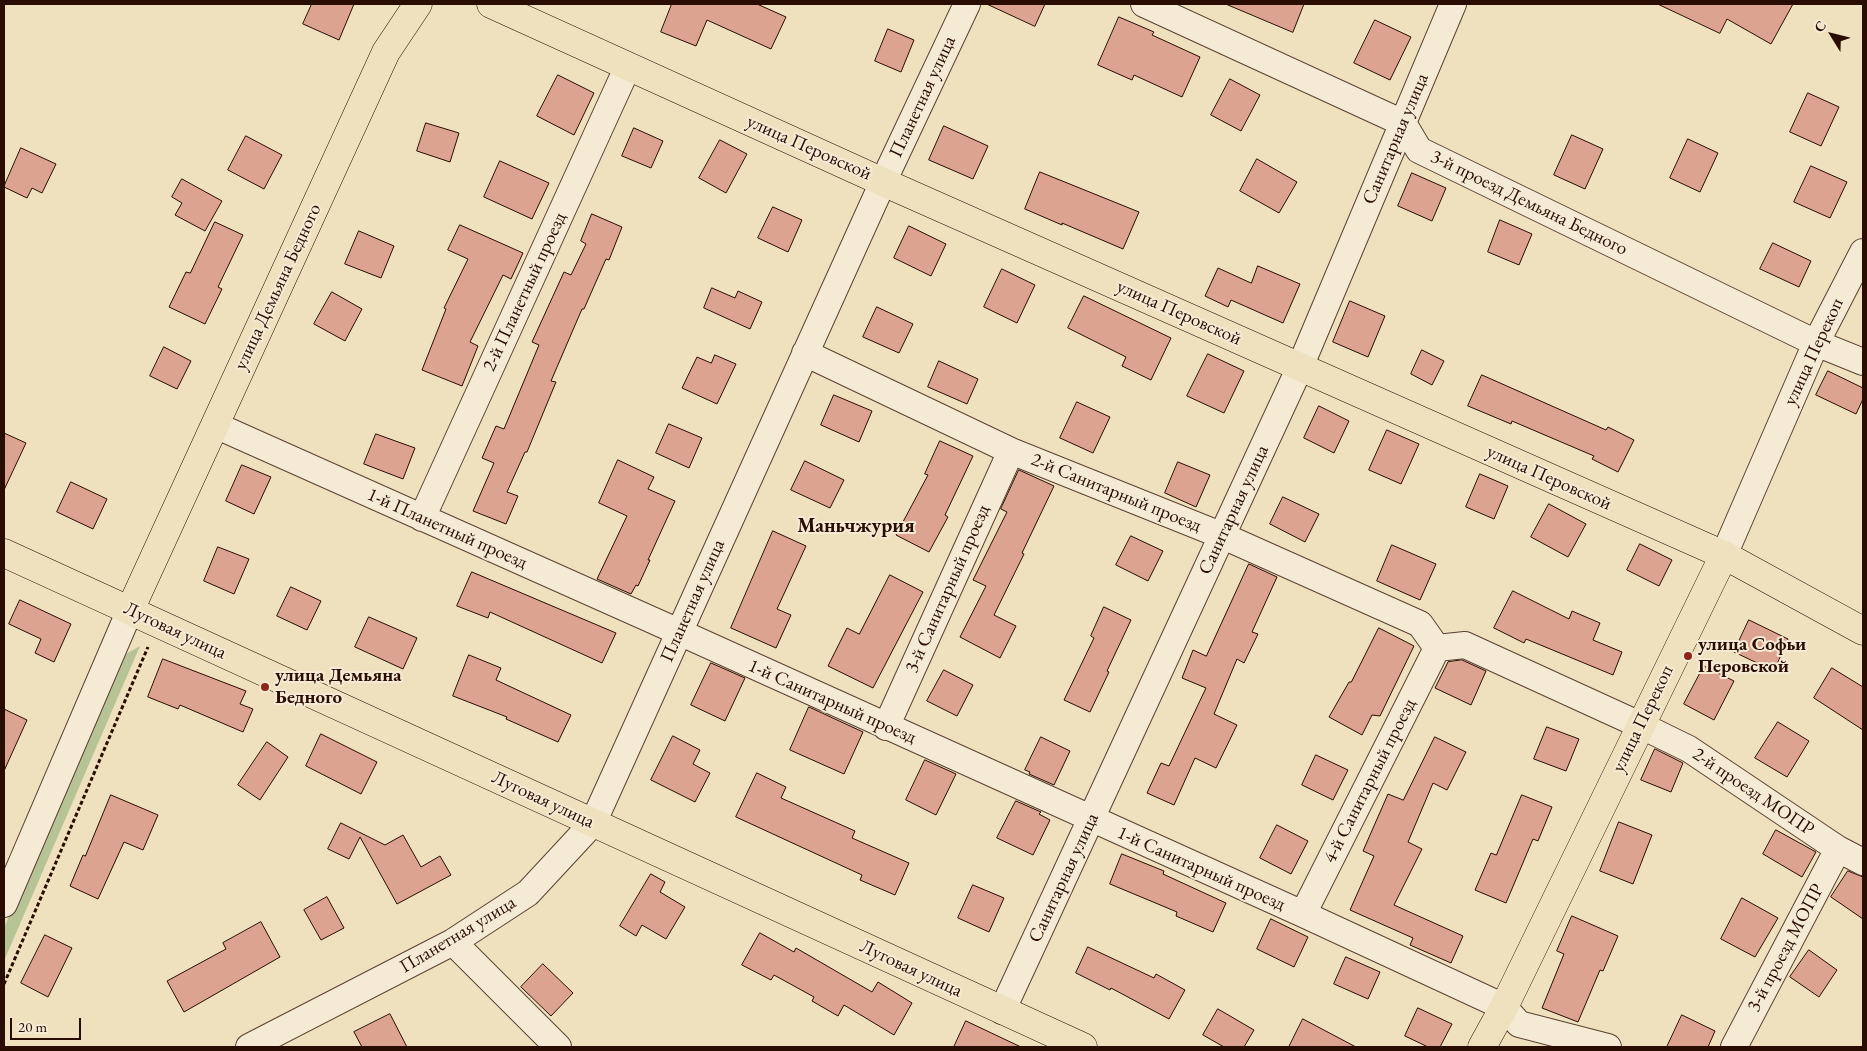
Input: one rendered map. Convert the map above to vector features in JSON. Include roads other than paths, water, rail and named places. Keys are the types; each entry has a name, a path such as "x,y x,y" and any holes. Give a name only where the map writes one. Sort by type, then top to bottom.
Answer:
{"main road":[{"name":"улица Демьяна Бедного","path":"130,610 386,52 418,4"},
{"name":"улица Перовской","path":"491,4 883,182 1724,555 1863,631"},
{"name":"Луговая улица","path":"4,553 1083,1047"},
{"name":"улица Перекоп","path":"1482,1047 1504,1007 1724,555"}],"street":[{"name":"Планетная улица","path":"249,1047 453,942 528,893 593,823 883,182 967,4"},
{"path":"1144,4 1403,122"},
{"name":"Санитарная улица","path":"1002,1011 1300,367 1453,4"},
{"name":"2-й Планетный проезд","path":"422,518 628,66"},
{"name":"3-й проезд Демьяна Бедного","path":"1403,122 1419,150 1816,343 1863,362"},
{"name":"улица Перекоп","path":"1724,555 1816,343 1863,252"},
{"name":"2-й Санитарный проезд","path":"805,353 1010,451 1223,536 1420,624 1437,648"},
{"name":"1-й Планетный проезд","path":"214,425 679,632"},
{"name":"3-й Санитарный проезд","path":"886,727 1010,451"},
{"name":"улица Демьяна Бедного","path":"4,904 130,610"},
{"name":"1-й Санитарный проезд","path":"679,632 1504,1007 1520,1024 1608,1047"},
{"path":"1437,648 1466,645 1640,725"},
{"name":"4-й Санитарный проезд","path":"1303,914 1437,648"},
{"name":"2-й проезд МОПР","path":"1640,725 1690,750 1838,849 1863,862"},
{"name":"3-й проезд МОПР","path":"1734,1047 1838,849"},
{"path":"453,942 558,1047"}],"place":[{"name":"улица Софьи Перовской","path":"1688,656"},
{"name":"улица Демьяна Бедного","path":"265,687"}],"district":[{"name":"Маньчжурия","path":"856,527"}]}
